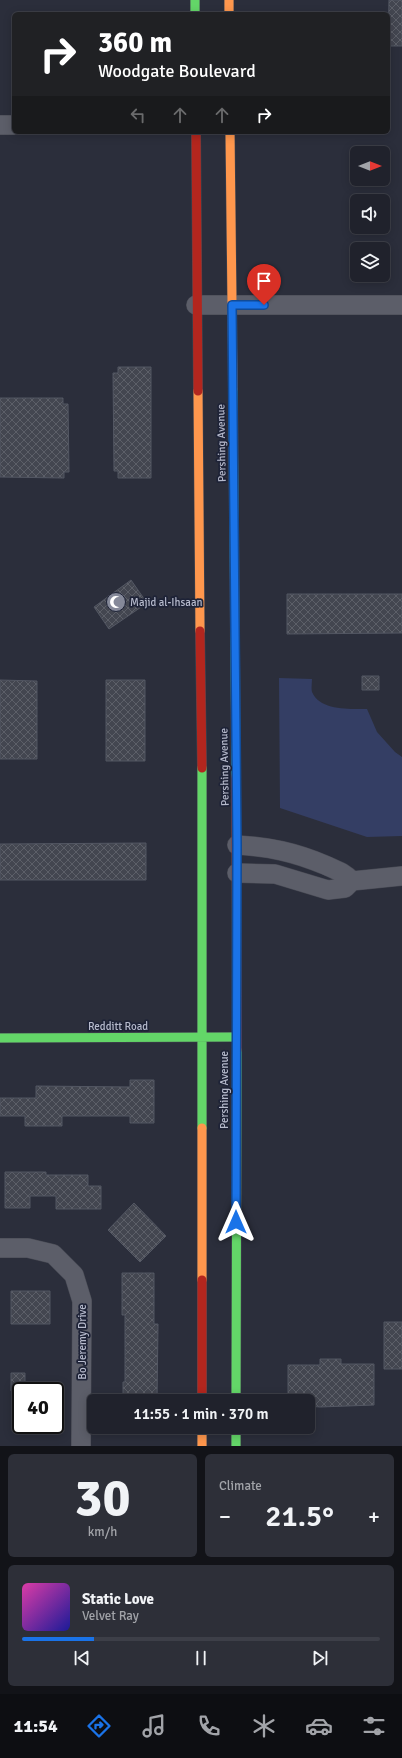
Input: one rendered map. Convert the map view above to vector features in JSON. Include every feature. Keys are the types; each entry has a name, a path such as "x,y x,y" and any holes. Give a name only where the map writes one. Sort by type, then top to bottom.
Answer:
{"street":[{"path":"195,0 195,12"},
{"path":"229,0 229,12"},
{"path":"0,125 12,125"},
{"name":"Pershing Avenue","path":"196,134 196,305 203,1037 202,1394"},
{"name":"Pershing Avenue","path":"230,134 237,845 236,1394"},
{"path":"196,305 402,305"},
{"path":"237,845 267,847 304,856 344,873 352,881"},
{"path":"296,880 304,856"},
{"path":"237,873 275,874 328,890 345,888 352,881 402,876"},
{"name":"Redditt Road","path":"0,1038 236,1037"},
{"name":"Bo Jeremy Drive","path":"0,1248 28,1248 53,1254 74,1275 82,1301 81,1446"},
{"path":"202,1434 202,1446"},
{"path":"236,1434 236,1446"}],"water":[{"path":"279,678 312,679 312,692 322,703 336,708 367,709 377,732 395,752 402,757 402,836 367,837 280,808"}],"building":[{"path":"389,0 402,0 402,46 390,46 390,12 389,12"},
{"path":"118,367 151,367 151,478 118,478 118,471 114,471 113,373 118,373"},
{"path":"0,398 63,398 63,404 68,404 69,472 64,472 64,478 0,477"},
{"path":"131,580 147,603 109,629 94,607"},
{"path":"287,594 402,594 402,633 287,634"},
{"path":"362,676 379,676 379,690 362,690"},
{"path":"0,680 37,681 37,759 0,759"},
{"path":"106,680 145,680 145,761 106,761"},
{"path":"146,843 146,880 0,880 0,844"},
{"path":"130,1080 154,1080 154,1123 130,1123 130,1116 62,1116 62,1126 25,1126 25,1116 0,1116 0,1098 36,1098 36,1086 130,1087"},
{"path":"5,1172 46,1172 46,1175 88,1175 88,1186 101,1186 101,1209 56,1209 56,1196 30,1196 30,1208 5,1208"},
{"path":"134,1203 166,1236 140,1262 108,1230"},
{"path":"122,1273 154,1273 154,1324 158,1324 157,1394 123,1394 123,1382 125,1382 125,1315 122,1315"},
{"path":"11,1291 50,1291 50,1324 11,1324"},
{"path":"384,1322 402,1322 402,1369 384,1369"},
{"path":"320,1359 341,1359 341,1364 374,1364 374,1405 315,1407 315,1394 288,1394 288,1365 320,1365"},
{"path":"11,1373 25,1373 25,1382 12,1382 11,1391"}],"traffic: fast":[{"path":"195,0 195,12"},
{"path":"233,389 236,776"},
{"path":"202,768 202,1128"},
{"path":"0,1038 236,1037"},
{"path":"236,1394 237,1050"},
{"path":"236,1434 236,1446"}],"traffic: slow":[{"path":"229,0 229,12"},
{"path":"230,134 233,389"},
{"path":"198,391 200,631"},
{"path":"202,1128 202,1280"},
{"path":"202,1434 202,1446"}],"traffic: jam":[{"path":"196,134 198,391"},
{"path":"200,631 202,768"},
{"path":"236,776 237,1050"},
{"path":"202,1280 202,1394"}],"place":[{"name":"Majid al-Ihsaan","path":"116,602"}],"route":[{"path":"236,1222 237,845 232,305 264,305"}]}
